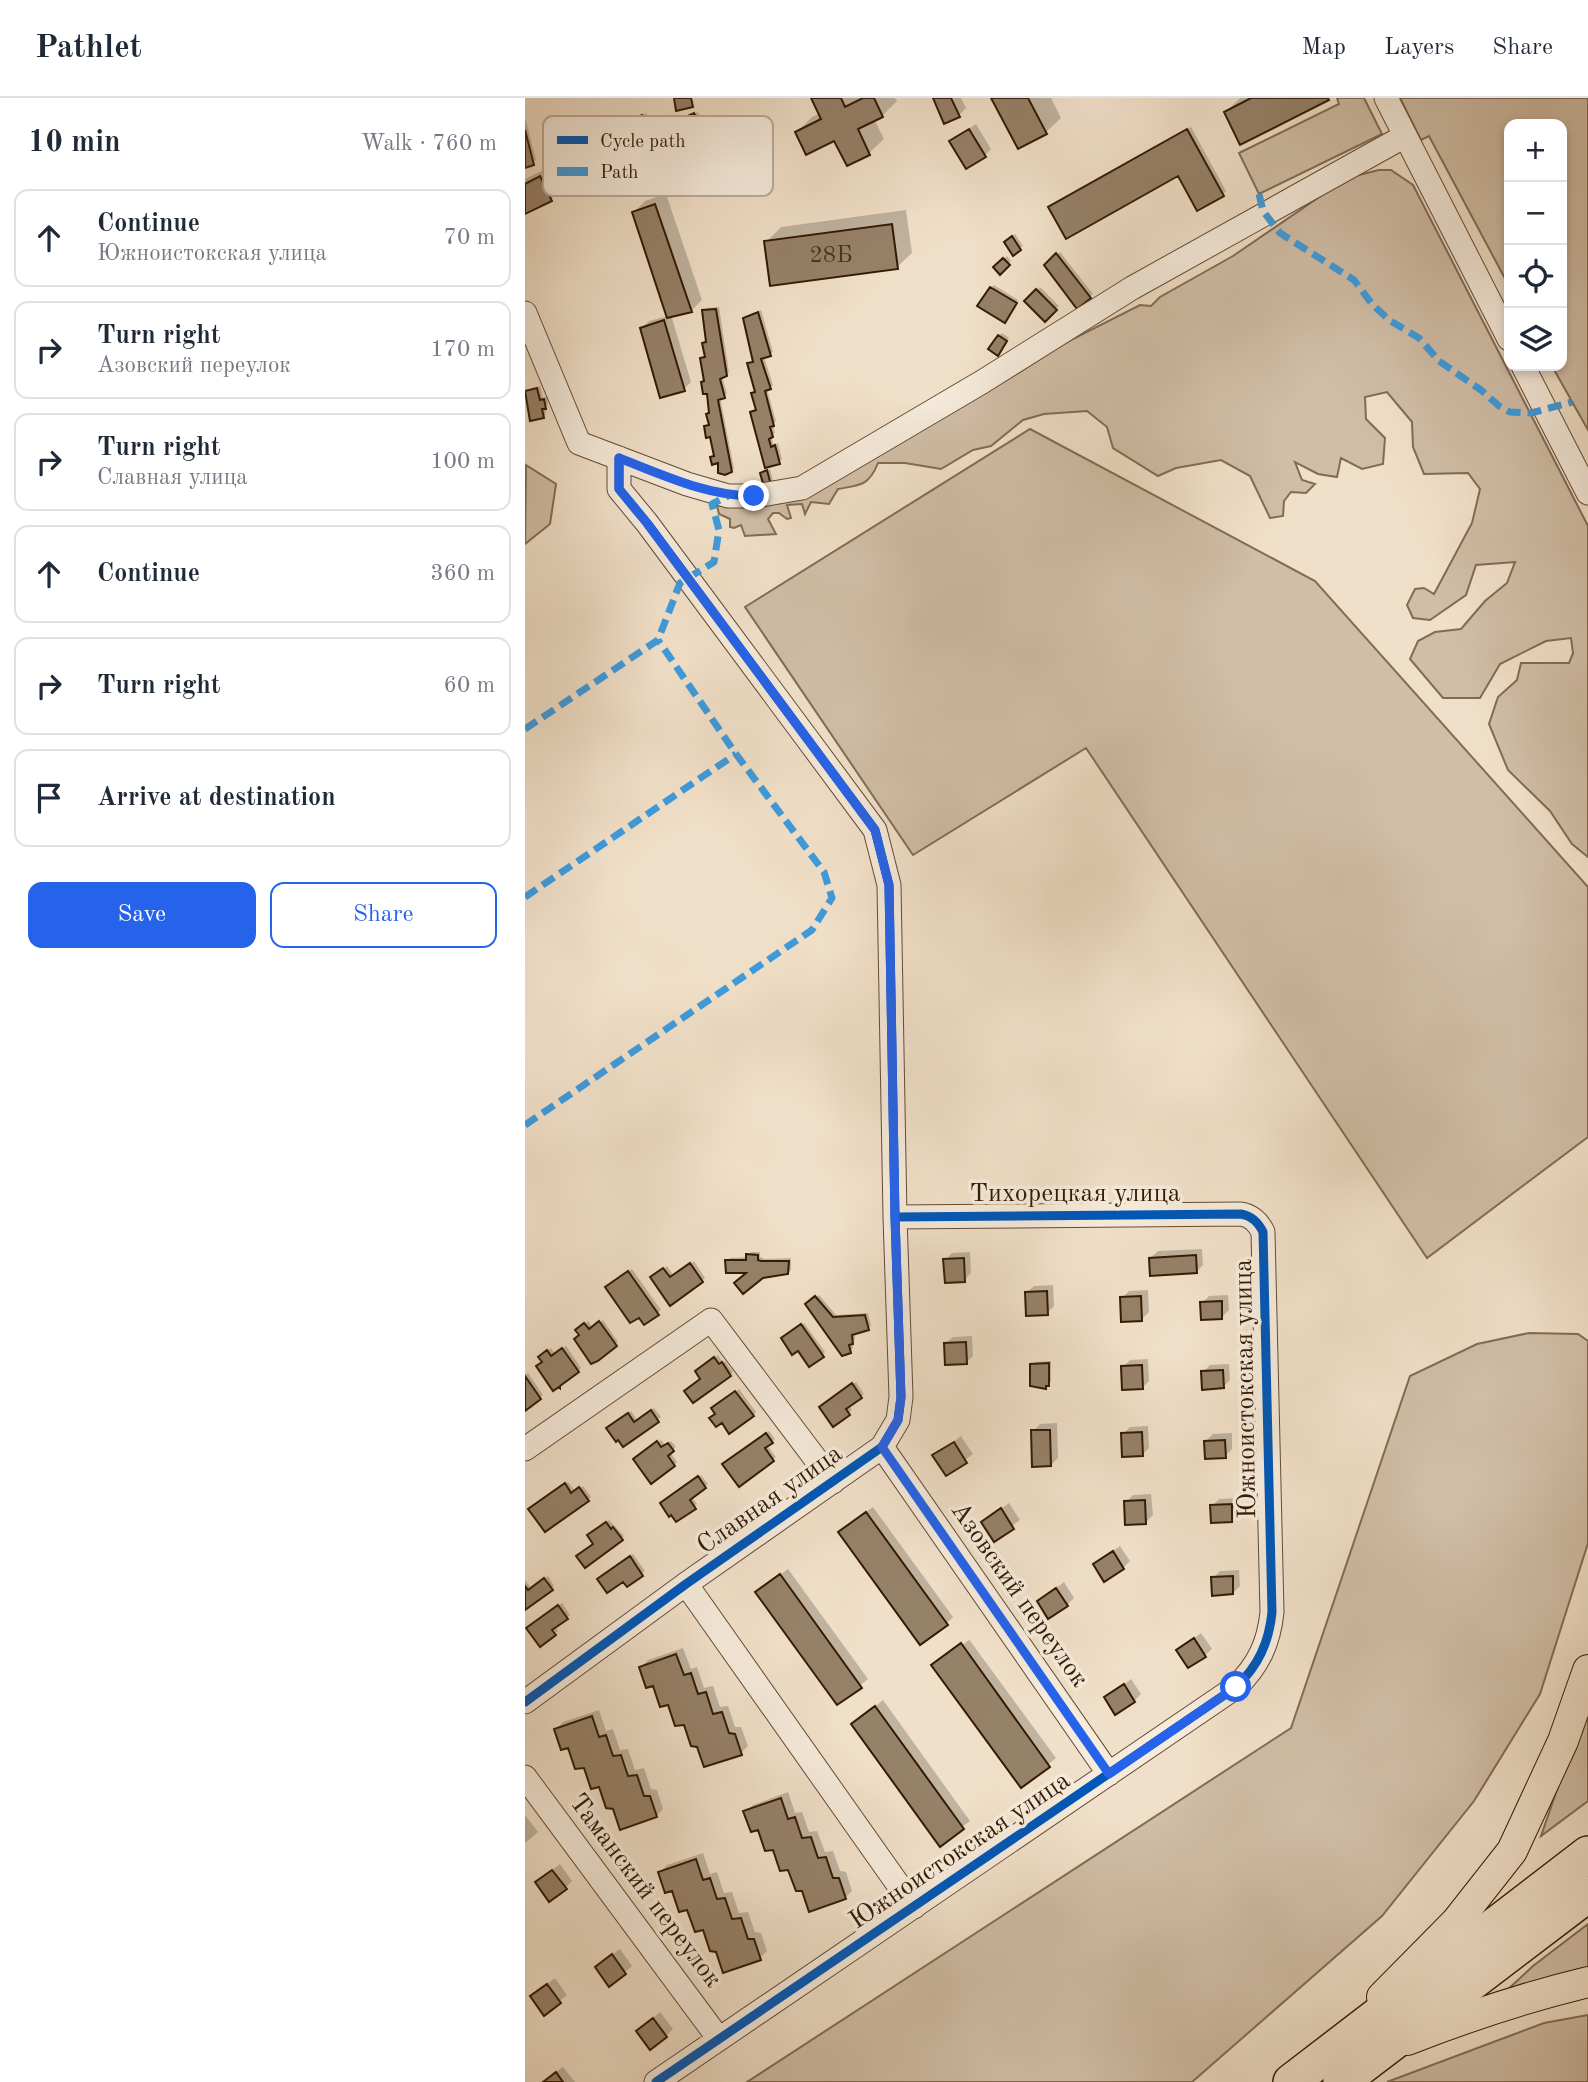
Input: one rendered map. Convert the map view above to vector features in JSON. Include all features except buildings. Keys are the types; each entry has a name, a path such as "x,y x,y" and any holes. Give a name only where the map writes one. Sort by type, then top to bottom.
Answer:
{"highway":[{"path":"1330,2072 1588,1854"},
{"path":"1291,2082 1330,2072 1381,2051 1588,1894"}],"main road":[{"path":"1330,2072 1512,1851 1563,1741 1588,1670"},
{"path":"1381,2051 1465,2017 1588,1982"}],"street":[{"path":"1386,98 1504,329"},
{"path":"525,313 579,443 687,484 728,496 754,496 802,488 982,382 1132,288 1405,136"},
{"path":"1526,371 1588,493"},
{"name":"Славная улица","path":"527,1695 882,1447 898,1420 901,1397 889,885 875,830 619,489 619,458"},
{"name":"Тихорецкая улица","path":"895,1217 1241,1214 1254,1220"},
{"name":"Южноистокская улица","path":"656,2082 1236,1687 1259,1660 1271,1628 1272,1612 1263,1232 1254,1220"},
{"path":"525,1449 711,1320 833,1482"},
{"name":"Азовский переулок","path":"882,1447 1109,1774"},
{"path":"686,1584 914,1907"},
{"name":"Таманский переулок","path":"525,1777 719,2039"}],"shaded area":[{"path":"1337,98 1364,98 1382,134 1259,194 1239,153 1339,104"},
{"path":"1400,98 1588,98 1588,430 1555,371 1567,371 1567,119 1504,119 1504,277 1429,136 1421,140"},
{"path":"1379,170 1391,170 1413,185 1504,362 1504,371 1508,371 1588,526 1588,857 1572,844 1550,811 1508,770 1489,724 1498,697 1517,680 1521,663 1569,663 1573,653 1571,638 1546,641 1500,664 1480,698 1443,698 1410,659 1418,641 1435,632 1461,629 1485,601 1507,583 1515,562 1476,565 1466,595 1430,620 1413,618 1407,605 1415,589 1424,588 1434,594 1472,523 1480,489 1468,473 1424,474 1413,447 1412,422 1387,392 1365,397 1366,419 1385,438 1383,464 1362,469 1341,458 1337,477 1318,474 1295,462 1302,480 1315,484 1306,493 1291,492 1284,501 1283,516 1270,518 1250,476 1221,460 1176,468 1158,476 1113,448 1107,427 1087,411 1044,414 1023,420 991,446 973,450 941,469 905,463 878,463 867,480 858,485 838,489 829,504 811,502 805,514 802,504 787,505 791,518 787,519 779,513 773,513 768,519 776,534 745,536 741,525 730,527 730,519 719,514 717,506 754,501 1140,305 1151,306 1160,297 1233,256 1347,178"},
{"path":"1030,429 1315,581 1588,887 1588,1137 1427,1258 1086,748 913,855 745,607"},
{"path":"526,465 556,484 550,524 525,544"},
{"path":"1529,1333 1578,1334 1588,1341 1588,1543 1540,1694 1474,1801 1382,1916 1192,2082 747,2082 1291,1728 1410,1376 1477,1344"},
{"path":"1588,1700 1588,1801 1541,1836"},
{"path":"1588,1924 1588,1970 1504,1993 1533,1966"},
{"path":"1588,2015 1588,2082 1387,2082 1544,2023"}],"marked path":[{"path":"1259,194 1263,211 1280,233 1354,280 1372,304 1389,320 1419,338 1439,361 1499,406 1510,412 1531,413 1572,402"},
{"path":"525,729 658,640 680,583 714,562 719,530 712,504 728,496"},
{"path":"525,1125 812,930 832,898 824,872 736,754 658,640"},
{"path":"525,897 736,754"}],"cycle path":[{"path":"525,1702 686,1584 882,1447 898,1420 901,1397 889,885 875,830 619,489 619,458"},
{"path":"656,2082 1236,1687 1256,1662 1268,1634 1272,1612 1263,1232 1257,1222 1241,1214 895,1217"}],"route":[{"path":"754,496 728,496 687,484 619,458 619,489 875,830 889,885 901,1397 898,1420 882,1447 1109,1774 1236,1687"}]}
